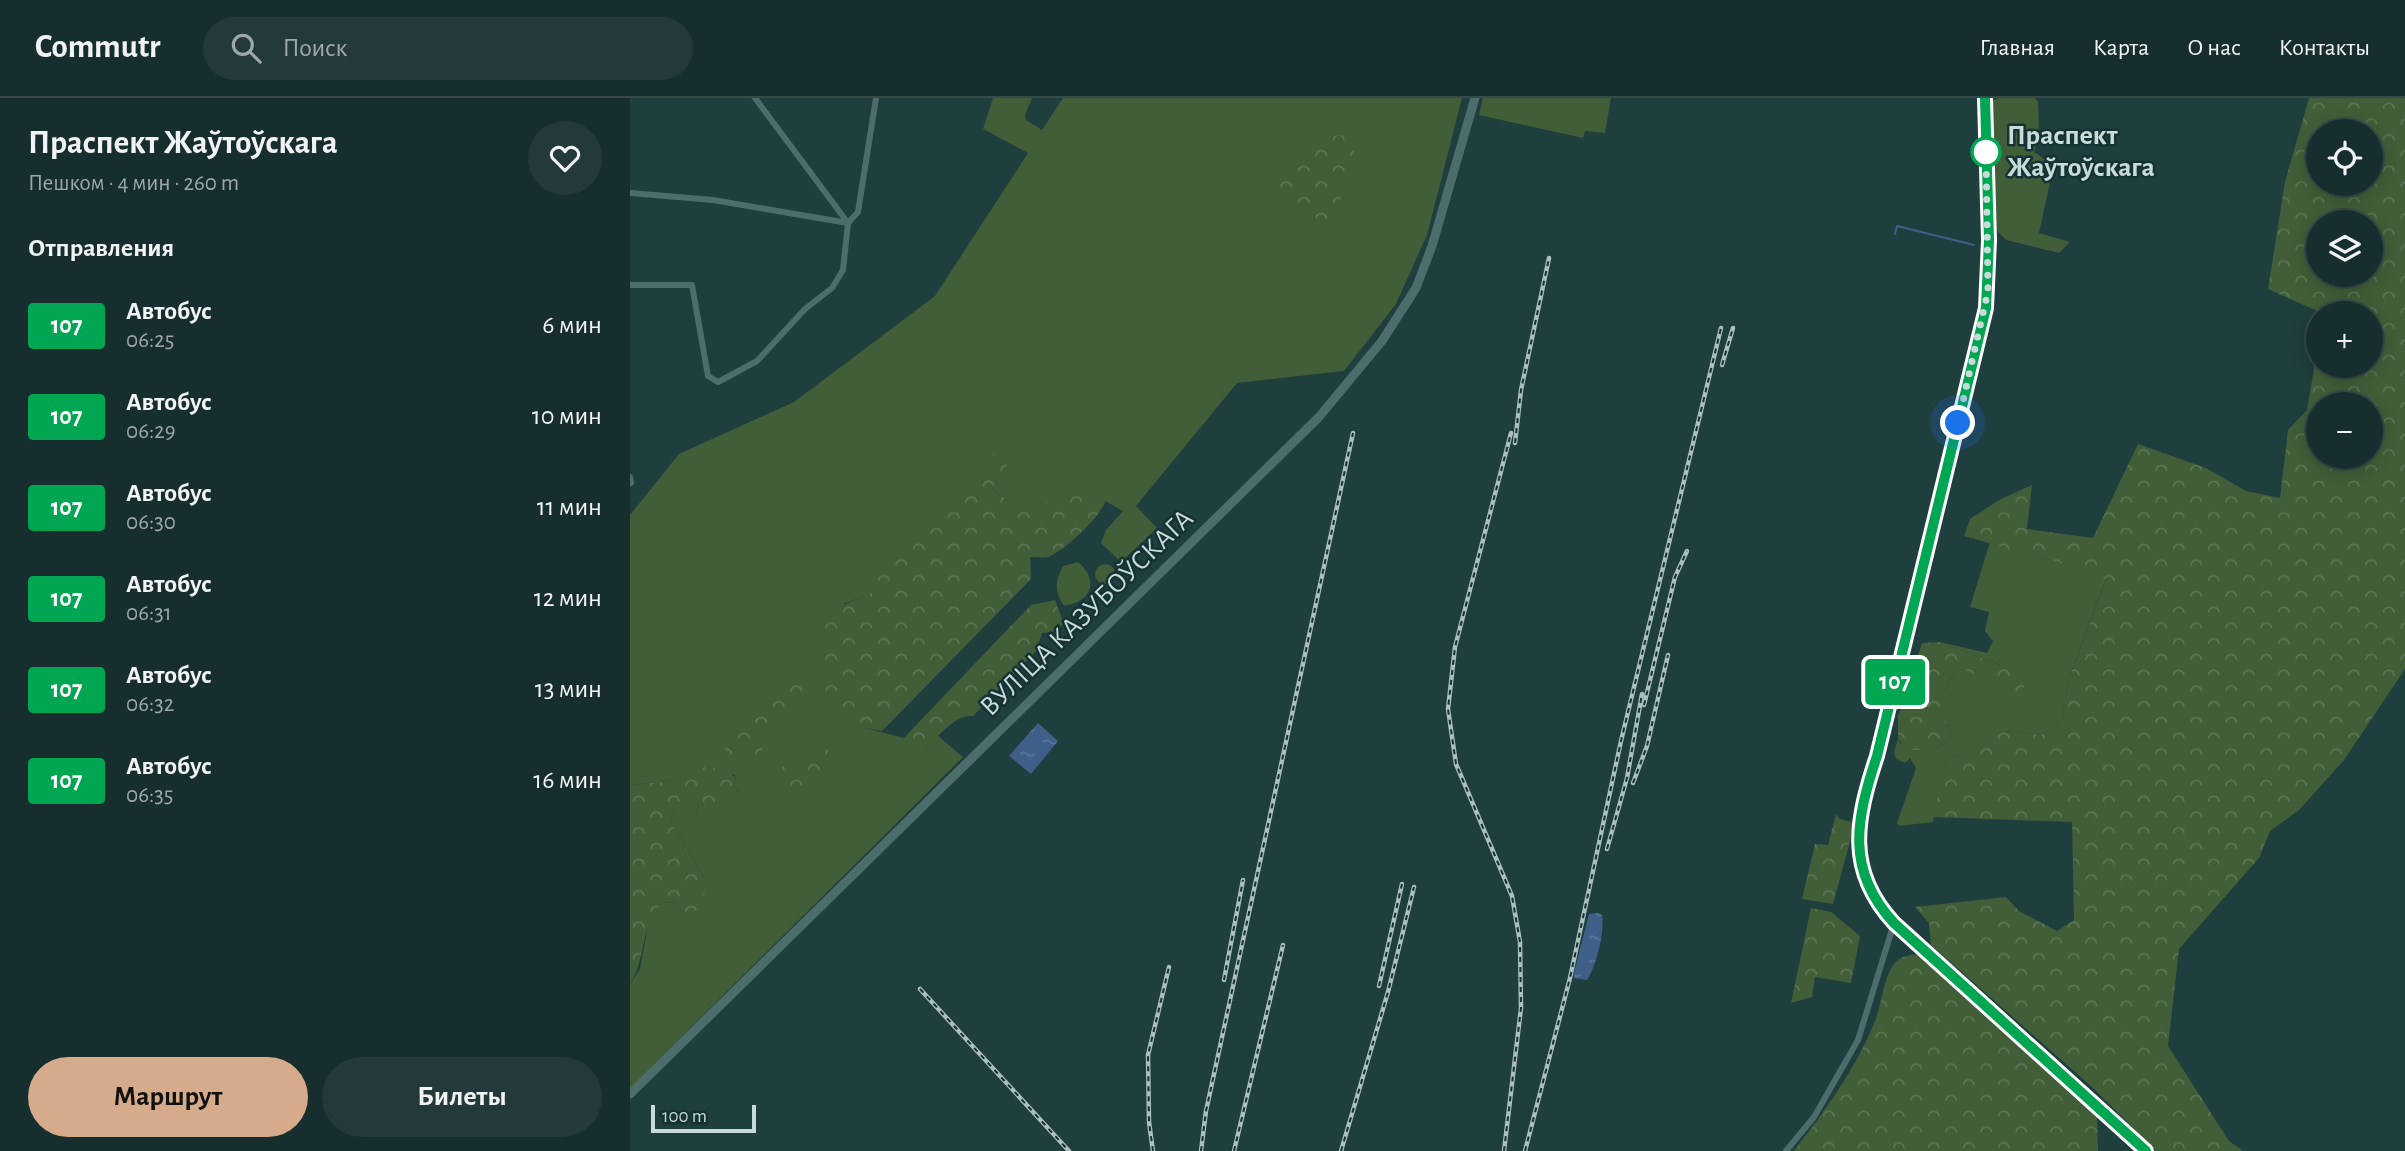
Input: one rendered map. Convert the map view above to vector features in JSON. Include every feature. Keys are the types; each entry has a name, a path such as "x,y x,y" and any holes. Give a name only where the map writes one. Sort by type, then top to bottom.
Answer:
{"street":[{"path":"755,98 848,223"},
{"path":"630,285 692,285 708,376 718,382 757,361 805,309 832,288 843,270 848,223 858,212 876,98"},
{"name":"ВУЛІЦА КАЗУБОЎСКАГА","path":"630,1094 1319,418 1382,341 1416,288 1432,246 1475,98"},
{"path":"1985,98 1989,240 1986,308 1877,756 1862,802 1859,852 1862,873 1877,904 1894,923 2146,1151"},
{"path":"630,193 713,200 848,223"},
{"path":"1786,1151 1814,1117 1858,1040 1894,923"}],"green space":[{"path":"993,98 1032,98 1025,115 1026,120 1042,130 1063,98 1462,98 1427,235 1396,304 1344,371 1237,383 1136,506 1157,528 1121,562 1101,543 1106,530 1123,511 1105,501 1057,499 1035,511 1019,509 992,489 1011,457 870,594 844,604 865,728 904,738 899,744 926,748 937,735 963,757 630,1088 630,984 640,969 650,914 662,903 678,902 683,908 708,884 670,820 673,813 691,797 698,802 697,818 738,791 735,775 706,767 668,781 630,785 630,515 679,454 794,402 935,296 1028,153 983,129"},
{"path":"1483,98 1611,98 1605,133 1585,131 1583,138 1479,115"},
{"path":"1999,98 2035,98 2038,102 2039,134 2034,152 2050,163 2052,173 2039,233 2070,242 2059,253 2006,240 1993,227 1988,106 1991,101"},
{"path":"2309,98 2405,98 2405,669 2344,760 2299,810 2270,831 2259,858 2179,949 2168,1046 2229,1141 2243,1151 2156,1151 2092,1087 1931,945 1929,923 1915,907 2006,897 2019,911 2057,931 2074,920 2072,822 1933,817 1946,761 2003,731 2041,735 2062,722 2068,681 2106,580 2044,557 2042,560 1964,536 1970,519 2001,499 2032,485 2027,529 2093,538 2138,444 2206,468 2246,491 2280,498 2288,430 2306,411 2306,469 2383,469 2383,392 2310,392 2312,378 2383,378 2383,301 2306,301 2306,306 2268,289 2285,182"},
{"path":"1358,135 1333,229 1272,191 1322,136"},
{"path":"1001,447 1012,457 992,489 1009,501 1029,510 1057,497 1075,495 1105,501 1102,508 1081,533 1055,554 1048,557 1030,557 1031,579 882,731 858,726 841,718 830,707 822,682 819,652 823,626 832,613 842,606 870,594 872,578"},
{"path":"1990,542 2042,560 2044,557 2106,579 2068,681 2062,722 2041,735 2003,731 1946,761 1933,822 1899,826 1897,823 1916,768 1910,758 1905,763 1896,759 1894,752 1898,739 1900,743 1922,748 1941,745 1953,735 1940,701 1957,669 1978,672 1989,679 2007,668 1940,642 1987,653 1993,641 1985,631 1989,612 1970,607"},
{"path":"1078,562 1089,576 1089,590 1081,600 1064,606 1057,591 1058,576 1063,566"},
{"path":"1105,564 1112,567 1115,574 1112,581 1105,584 1098,581 1095,574 1098,567"},
{"path":"1055,600 1064,624 1052,632 1042,633 1036,651 973,716 958,719 920,752 898,744 1031,605"},
{"path":"1940,642 2007,668 2024,683 2024,697 1983,677 1957,669 1942,695 1941,702 1953,735 1939,746 1909,750 1898,739 1898,715 1916,683 1916,662 1922,643"},
{"path":"800,662 808,675 809,683 801,706 789,721 769,736 759,756 736,760 725,749 724,734"},
{"path":"821,742 832,754 819,777 798,790 780,793 774,781 783,766"},
{"path":"705,767 722,769 732,775 737,782 733,800 716,817 704,823 697,818 698,802 691,798 673,813 670,820 708,884 697,910 685,915 678,902 662,903 655,911 630,984 630,785 668,781"},
{"path":"1836,814 1840,819 1855,823 1833,904 1802,899 1815,844 1828,845"},
{"path":"1811,908 1831,912 1860,936 1851,983 1815,977 1812,997 1791,1003"},
{"path":"1919,954 2091,1106 2097,1115 2098,1151 1794,1151 1859,1056 1875,1021 1887,977 1894,964 1908,955"}],"water":[{"path":"1038,723 1058,741 1031,774 1009,756"},
{"path":"1589,914 1602,915 1602,930 1594,966 1587,980 1574,978"}],"waterway":[{"path":"1895,234 1897,226 1974,245"}],"railway":[{"path":"1515,443 1521,390 1549,258"},
{"path":"1525,1151 1570,978 1621,741 1721,328"},
{"path":"1722,365 1733,328"},
{"path":"1201,1151 1206,1111 1353,433"},
{"path":"1504,1151 1521,1008 1520,942 1512,896 1456,764 1448,709 1455,647 1511,433"},
{"path":"1644,705 1675,577 1687,551"},
{"path":"1633,783 1647,746 1668,655"},
{"path":"1607,849 1627,778 1642,694"},
{"path":"1224,980 1243,880"},
{"path":"1379,986 1402,884"},
{"path":"1341,1151 1388,992 1414,887"},
{"path":"1234,1151 1283,945"},
{"path":"1153,1151 1149,1122 1148,1055 1169,967"},
{"path":"920,989 1069,1151"}],"bus line":[{"name":"107","path":"1985,98 1989,240 1986,308 1877,756 1862,802 1859,852 1862,873 1877,904 1894,923 2146,1151"}],"place":[{"name":"Праспект Жаўтоўскага","path":"1986,152"}],"route":[{"path":"1958,423 1988,291 1986,152"}]}
